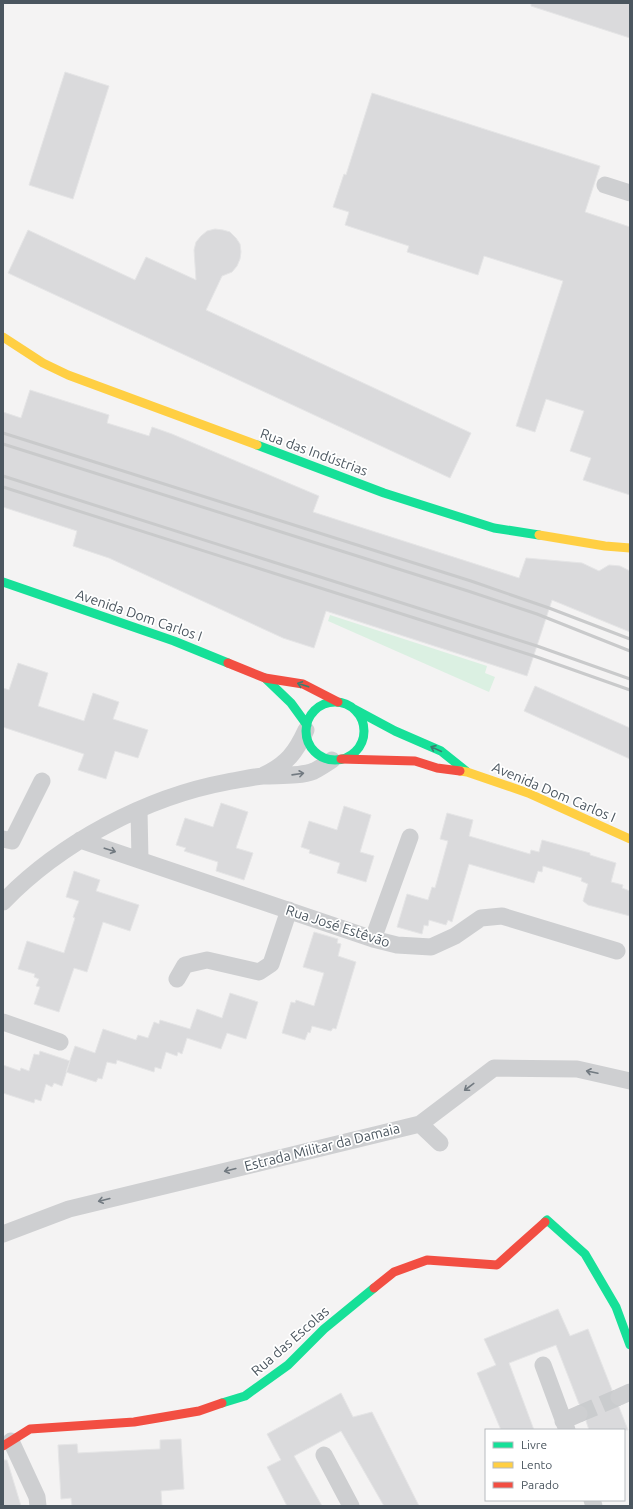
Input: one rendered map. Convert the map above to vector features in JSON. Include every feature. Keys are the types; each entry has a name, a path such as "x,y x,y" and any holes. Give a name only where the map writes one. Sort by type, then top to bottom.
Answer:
{"street":[{"path":"604,185 630,193"},
{"name":"Rua das Indústrias","path":"3,337 43,363 68,375 384,493 494,528 606,546 630,548"},
{"name":"Avenida Dom Carlos I","path":"3,582 174,641 265,678 303,684 338,702"},
{"name":"Avenida Dom Carlos I","path":"265,678 291,704 306,727"},
{"path":"3,902 30,877 80,840 139,810 198,789 225,782 261,776 298,775 314,771 337,760 350,756 362,743 364,725 360,716 347,704 338,702 321,705 315,710 297,748 290,757 282,765 261,776"},
{"name":"Avenida Dom Carlos I","path":"354,709 395,731 440,751 467,772"},
{"path":"306,727 310,747 324,758 337,760"},
{"name":"Avenida Dom Carlos I","path":"337,760 360,759 415,761 437,768 467,772 528,793 630,839"},
{"path":"3,839 12,841 42,781"},
{"path":"139,810 140,860"},
{"path":"373,938 410,837"},
{"name":"Rua José Estêvão","path":"80,840 397,945 431,947 455,936 481,918 502,916 617,951"},
{"path":"177,979 185,965 207,960 259,972 271,964 289,910"},
{"path":"3,1022 60,1042"},
{"name":"Estrada Militar da Damaia","path":"3,1234 69,1209 420,1124 494,1068 577,1069 630,1080"},
{"path":"420,1124 440,1143"},
{"name":"Rua das Escolas","path":"7,1443 30,1429 134,1422 199,1411 245,1396 288,1364 324,1329 394,1272 427,1260 496,1265 547,1220 585,1254 616,1307 630,1345"},
{"path":"543,1365 570,1422"},
{"path":"7,1443 37,1496 38,1506"},
{"path":"324,1455 351,1506"}],"green space":[{"path":"330,615 487,666 485,673 495,677 489,692 328,621"}],"building":[{"path":"531,3 630,3 630,38 531,6"},
{"path":"65,72 109,86 73,199 29,185"},
{"path":"372,93 600,166 585,212 630,227 630,495 583,480 591,458 570,451 584,411 546,399 535,432 516,426 563,281 484,256 478,275 407,252 409,246 345,225 349,212 333,207 344,174 346,175"},
{"path":"215,229 230,232 240,244 241,252 237,266 232,272 222,276 206,310 471,433 450,478 8,273 28,230 135,280 146,257 196,280 194,250 196,242 207,231"},
{"path":"30,390 109,415 107,423 149,436 152,427 172,434 319,496 313,512 519,578 526,558 582,563 599,571 609,565 620,566 630,571 630,632 552,600 527,676 326,611 314,648 283,638 109,558 73,546 77,531 3,507 3,412 21,418"},
{"path":"18,663 48,673 38,706 84,721 93,693 119,702 113,719 148,730 138,758 115,751 106,779 78,770 84,754 3,727 3,688 9,690"},
{"path":"535,686 630,728 630,759 524,711"},
{"path":"221,803 248,812 236,848 253,853 244,880 216,871 218,862 184,851 186,848 176,845 185,818 213,827"},
{"path":"344,806 371,815 360,852 374,856 366,882 337,873 340,863 309,853 310,850 301,847 309,821 337,830"},
{"path":"447,813 473,820 469,836 530,854 531,850 539,852 542,840 590,853 590,855 616,863 611,882 623,885 622,888 630,891 630,916 588,905 583,901 588,884 581,881 582,878 543,866 542,872 538,871 534,883 469,864 452,922 448,920 446,925 429,920 428,926 424,925 422,934 397,927 407,894 428,900 432,887 435,888 448,841 440,839"},
{"path":"74,871 100,880 96,891 139,905 130,931 103,922 87,972 74,968 59,1012 34,1004 40,987 36,986 39,979 34,977 35,974 18,969 27,941 64,953 75,918 73,917 79,901 66,897"},
{"path":"314,932 338,939 337,943 341,944 338,956 356,962 336,1029 333,1028 331,1031 312,1026 310,1033 308,1032 305,1040 282,1033 291,1002 295,1003 296,1000 314,1006 324,973 303,967"},
{"path":"230,993 258,1002 246,1039 227,1033 221,1049 187,1038 182,1054 178,1052 177,1056 166,1052 161,1069 155,1067 154,1072 117,1060 116,1064 107,1062 102,1079 98,1078 96,1082 66,1072 75,1046 95,1053 103,1029 136,1040 138,1035 148,1038 154,1022 159,1024 160,1020 190,1029 197,1009 222,1018"},
{"path":"40,1051 70,1061 62,1086 54,1083 52,1087 46,1084 41,1101 35,1099 34,1103 3,1093 3,1065 20,1071 21,1068 29,1071 34,1054 39,1055"},
{"path":"558,1309 570,1336 588,1329 612,1390 609,1396 610,1401 619,1407 628,1430 589,1429 586,1421 589,1415 588,1410 585,1406 579,1404 556,1345 509,1363 534,1429 501,1429 477,1373 496,1365 484,1339"},
{"path":"341,1393 353,1417 372,1412 419,1506 384,1506 341,1431 294,1456 322,1506 287,1506 267,1467 281,1460 267,1434"},
{"path":"181,1439 184,1489 161,1491 162,1506 72,1506 71,1498 61,1499 58,1445 77,1444 78,1453 160,1449 160,1440"},
{"path":"3,1460 7,1460 21,1506 3,1506"}],"tunnel":[{"path":"579,1414 619,1397"}],"railway":[{"path":"3,433 471,581 549,608 630,639"},
{"path":"3,444 468,591 537,614 630,651"},
{"path":"3,476 537,646 630,679"},
{"path":"3,487 534,656 630,690"}],"traffic: fast":[{"path":"257,445 384,493 494,528 539,535"},
{"path":"3,582 174,641 228,663"},
{"path":"265,678 291,703 307,725"},
{"path":"335,702 346,704 359,715 362,720 364,731 362,742 351,755 346,758 335,760 324,758 311,747 308,742 306,731 308,720 319,707 324,704 335,702"},
{"path":"354,709 395,731 441,751 466,771"},
{"path":"545,1222 547,1220 585,1254 616,1307 630,1345"},
{"path":"222,1403 245,1396 288,1365 324,1329 374,1288"}],"traffic: slow":[{"path":"3,337 43,363 68,375 257,445"},
{"path":"539,535 605,546 630,548"},
{"path":"460,771 467,772 528,793 630,839"}],"traffic: jam":[{"path":"228,663 265,678 303,684 338,702"},
{"path":"341,759 415,761 437,768 460,771"},
{"path":"374,1288 394,1272 427,1260 497,1265 545,1222"},
{"path":"3,1446 30,1429 134,1422 199,1411 222,1403"}]}
